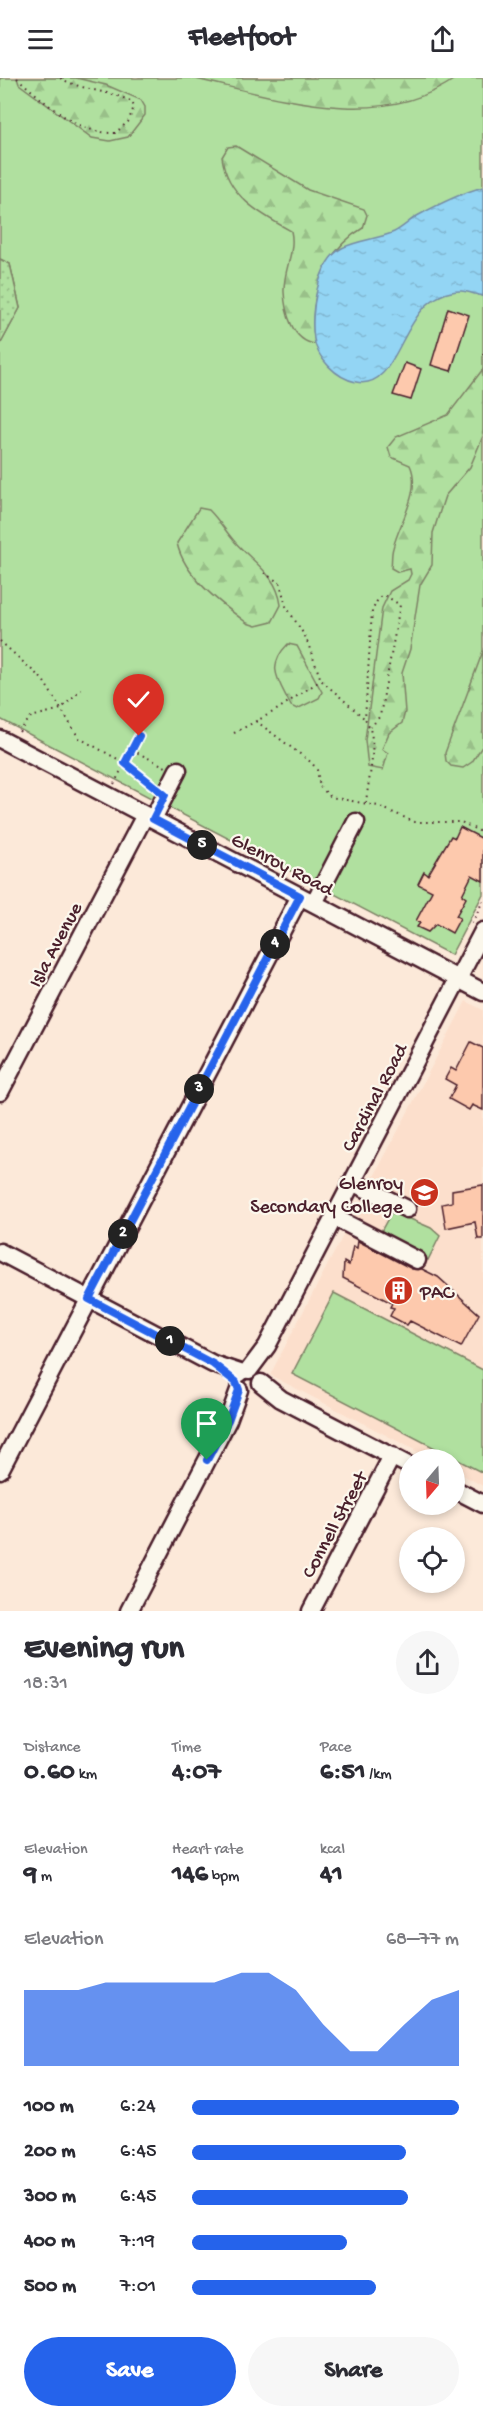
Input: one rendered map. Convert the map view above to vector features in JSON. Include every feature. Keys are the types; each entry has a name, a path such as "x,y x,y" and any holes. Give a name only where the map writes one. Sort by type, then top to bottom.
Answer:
{"street":[{"name":"Glenroy Road","path":"0,739 483,992"},
{"name":"Isla Avenue","path":"0,1092 149,817 165,795 177,771"},
{"path":"0,1470 89,1299 307,899 356,822"},
{"name":"Cardinal Road","path":"129,1611 483,932"},
{"path":"352,1182 407,1209"},
{"path":"334,1217 417,1260"},
{"path":"0,1252 399,1460"},
{"name":"Connell Street","path":"311,1611 392,1456"},
{"path":"465,1495 483,1504"}],"path":[{"path":"17,78 76,125 91,131 115,134 128,122 134,107 132,102 117,95 86,90 60,78"},
{"path":"264,573 276,578 280,583 286,606 306,638 321,680 371,727"},
{"path":"365,719 372,611 379,597 386,596 400,605 401,611 394,634 380,716 371,727 366,802"},
{"path":"0,641 43,680 80,738 125,763 165,795"},
{"path":"234,733 321,680"},
{"path":"19,732 35,715 61,709 81,689"},
{"path":"256,721 312,763 323,792 331,797 366,802 415,822 461,822 483,833"},
{"path":"108,795 139,736 136,728"},
{"path":"132,750 177,771"}],"shaded area":[{"name":"Glenroy Secondary College","path":"466,1001 483,1010 483,1486 465,1476 465,1449 413,1449 270,1375"}],"green space":[{"path":"0,78 483,78 483,894 451,955 0,719 0,345 20,308 10,264 0,259"},
{"path":"17,78 76,78 106,85 141,100 145,107 145,115 128,137 110,141 92,138 19,84"},
{"path":"192,78 456,78 426,95 394,104 361,107 327,106 292,101"},
{"path":"236,146 308,190 364,209 367,215 363,228 338,250 328,263 321,278 314,311 315,344 307,342 295,332 286,308 284,284 292,246 291,231 268,218 247,202 231,183 222,157 228,147"},
{"path":"0,259 10,264 20,308 0,345"},
{"path":"483,369 483,436 470,467 445,496 433,533 432,565 420,585 410,649 402,673 405,712 402,723 389,733 382,749 388,753 383,770 368,767 365,740 382,608 390,591 408,580 411,574 410,569 398,572 391,568 393,548 411,496 413,475 410,465 391,457 388,447 396,437 448,415"},
{"path":"199,508 209,510 235,542 270,577 281,605 272,622 256,626 247,623 204,588 187,567 177,543"},
{"path":"288,644 297,646 322,692 319,698 297,709 291,706 276,674 277,660"},
{"path":"483,651 483,745 472,762 463,768 451,766 446,761 445,753"},
{"path":"392,1211 431,1228 440,1236 428,1260 379,1235"},
{"path":"334,1293 483,1370 483,1473 465,1464 465,1449 437,1449 292,1374"}],"water":[{"path":"483,187 483,296 461,291 440,296 425,307 384,372 372,381 356,382 335,372 319,353 313,329 317,289 321,276 333,255 348,245 394,232 417,216 458,196"}],"building":[{"path":"448,308 469,315 451,371 431,365"},
{"path":"405,363 421,369 411,400 393,395"},
{"path":"460,827 483,839 483,881 472,875 462,895 466,898 456,916 460,918 452,933 436,924 428,932 417,927 420,923 416,921 432,891 418,884 424,872 428,875 451,836 455,838"},
{"path":"471,1042 483,1048 483,1110 472,1105 469,1110 449,1099 456,1085 445,1079 451,1068 456,1071"},
{"path":"483,1185 483,1239 478,1239 475,1222 446,1228 442,1204 452,1202 452,1190"},
{"name":"PAC","path":"358,1241 412,1269 422,1269 438,1277 479,1314 461,1347 410,1321 407,1325 390,1316 394,1308 390,1307 392,1303 343,1278 344,1262 349,1265 353,1246 357,1248"}],"place":[{"name":"Glenroy Secondary College","path":"424,1193"},
{"name":"PAC","path":"399,1291"}],"route":[{"path":"139,736 125,763 165,795 153,819 300,896 89,1299 213,1364 236,1382 239,1390 228,1420 207,1460"}]}
